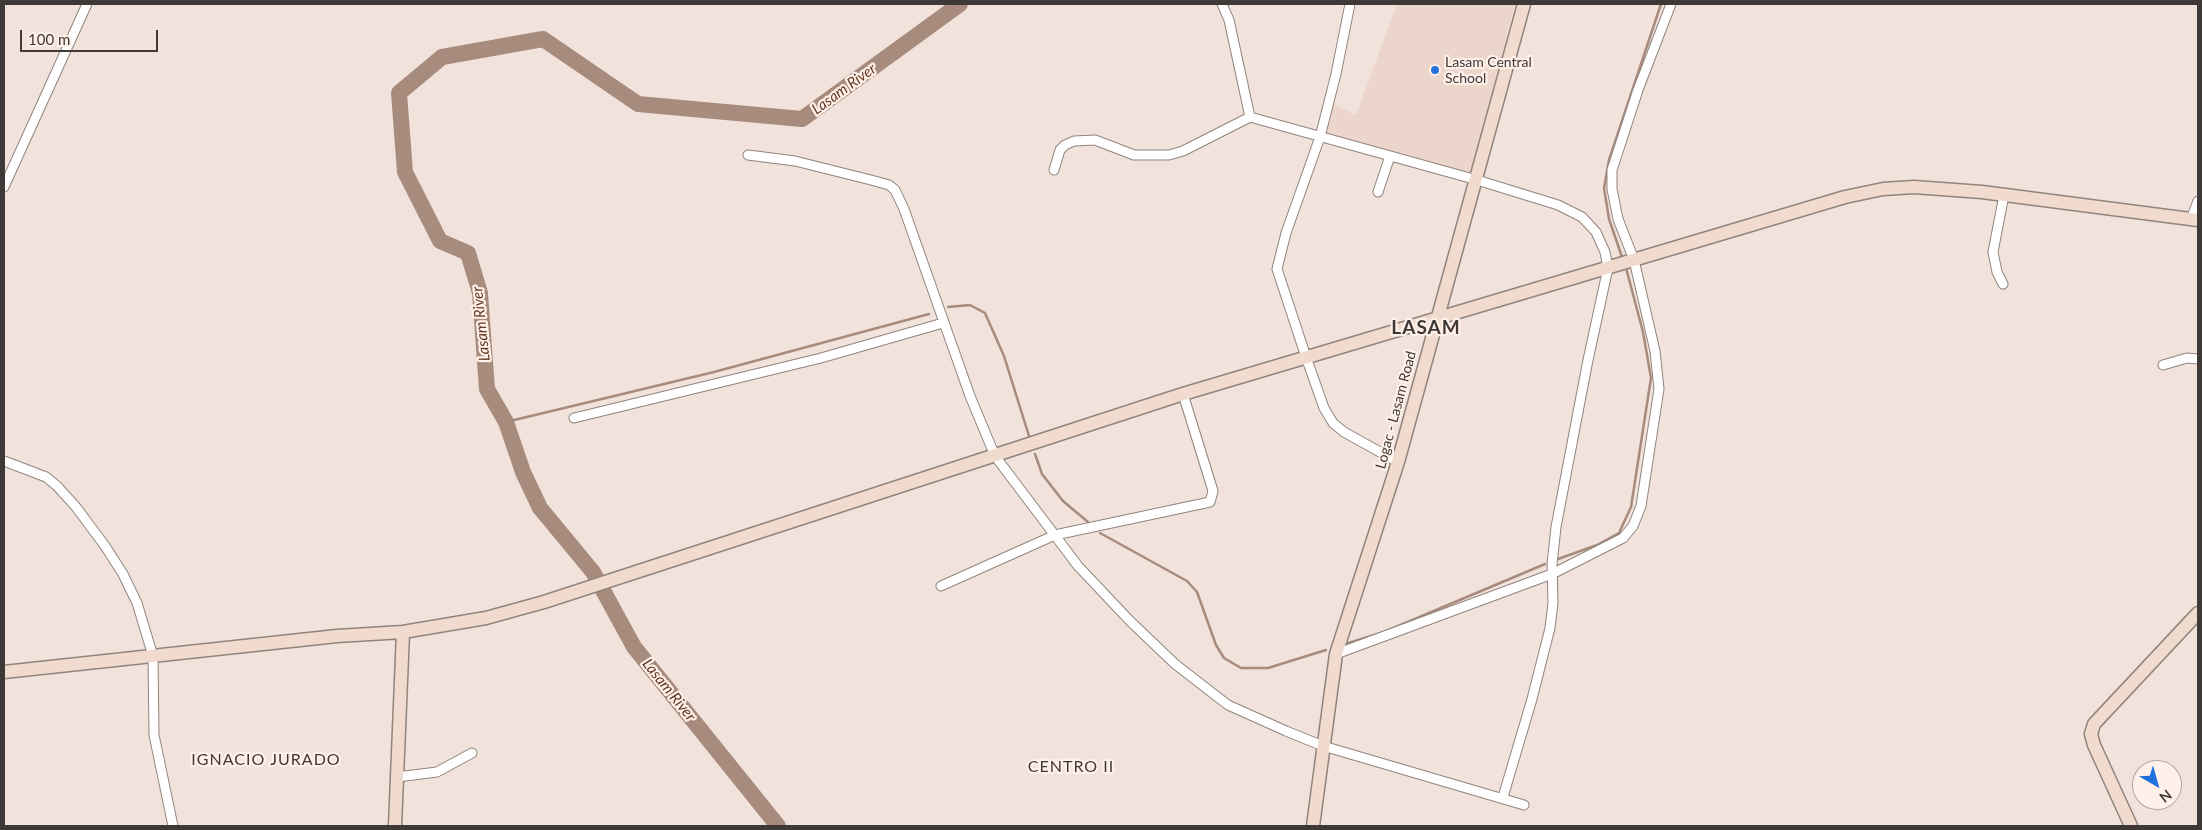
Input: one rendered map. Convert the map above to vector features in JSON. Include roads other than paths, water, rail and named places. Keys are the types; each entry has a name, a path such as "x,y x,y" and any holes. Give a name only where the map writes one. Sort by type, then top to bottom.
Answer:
{"street":[{"path":"4,187 87,4"},
{"path":"1222,4 1229,20 1250,117"},
{"path":"1350,4 1336,74 1320,137 1281,249 1277,269 1324,408 1333,423 1344,432 1398,462"},
{"name":"Logac - Lasam Road","path":"1313,826 1336,654 1398,462 1524,4"},
{"path":"1336,654 1552,574 1623,538 1633,526 1641,506 1659,389 1655,351 1634,260 1618,219 1612,189 1612,170 1638,90 1671,4"},
{"path":"1054,170 1060,150 1065,145 1074,141 1095,140 1134,155 1169,155 1183,151 1250,117 1477,180 1558,205 1582,217 1596,232 1605,252 1608,268 1588,360 1556,528 1550,628 1532,699 1503,797"},
{"path":"748,155 794,161 872,180 889,185 895,190 904,209 970,396 995,456 1078,566 1130,622 1175,664 1228,705 1323,746 1503,797 1524,805"},
{"path":"1378,192 1390,156"},
{"path":"4,673 337,636 403,632 486,618 661,565 1183,394 1845,197 1883,189 1914,186 2004,194 2195,220 2198,201"},
{"path":"2003,284 1997,272 1993,252 2004,194"},
{"path":"574,418 821,358 943,323"},
{"path":"2163,365 2187,358 2198,359"},
{"path":"941,586 1055,535 1210,502 1213,496 1211,484 1183,394"},
{"path":"4,461 46,477 76,507 123,574 137,603 153,656 154,735 173,826"},
{"path":"2131,826 2094,745 2091,734 2094,724 2198,613"},
{"path":"395,826 403,632"},
{"path":"397,778 437,772 472,753"}],"waterway":[{"name":"Lasam River","path":"778,826 634,647 593,572 540,508 523,472 506,422 487,389 480,293 468,253 440,241 405,172 399,93 442,57 543,39 638,104 802,119 960,4"},
{"path":"1622,257 1609,219 1604,188 1609,160 1661,4"},
{"path":"1558,559 1597,545 1619,533 1631,507 1651,378 1643,332 1626,268"},
{"path":"948,307 970,305 985,313 1004,356 1029,436"},
{"path":"506,422 714,372 929,314"},
{"path":"1035,454 1042,474 1063,501 1088,522"},
{"path":"1100,533 1187,581 1197,592 1216,645 1224,658 1241,668 1268,668 1326,650"},
{"path":"1345,644 1384,632 1545,564"}],"place":[{"name":"Lasam Central School","path":"1435,70"}],"district":[{"name":"LASAM","path":"1426,328"},
{"name":"IGNACIO JURADO","path":"266,760"},
{"name":"CENTRO II","path":"1071,767"}]}
